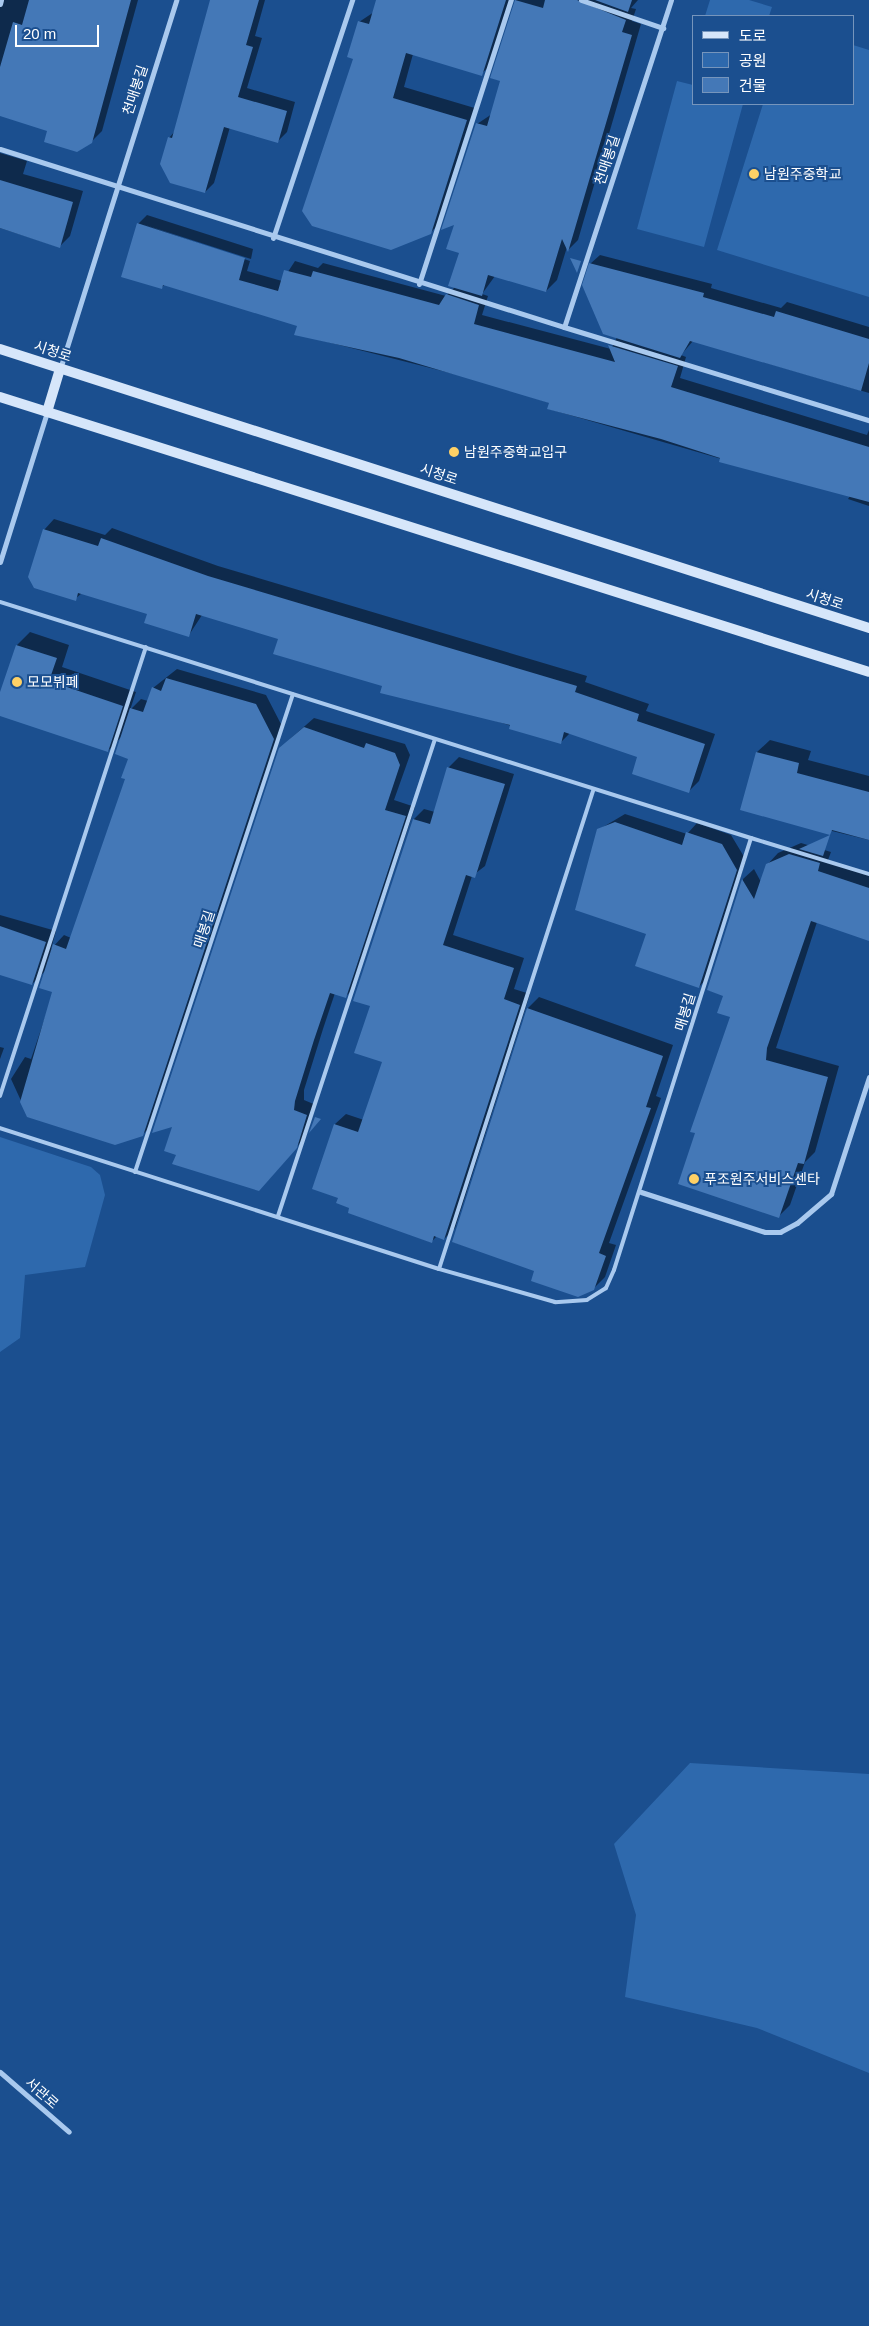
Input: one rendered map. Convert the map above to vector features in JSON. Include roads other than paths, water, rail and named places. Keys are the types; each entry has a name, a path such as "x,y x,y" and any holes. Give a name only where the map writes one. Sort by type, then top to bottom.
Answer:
{"street":[{"path":"0,4 1,0"},
{"name":"천매봉길","path":"60,369 176,0"},
{"path":"273,238 352,0"},
{"path":"419,284 511,0"},
{"path":"581,0 663,28"},
{"name":"천매봉길","path":"564,327 671,0"},
{"path":"0,149 419,284 869,420"},
{"name":"시청로","path":"0,349 869,628"},
{"path":"0,562 60,369"},
{"path":"0,397 869,672"},
{"path":"641,1192 765,1232 780,1232 811,1214 831,1194 866,1094 869,1077"},
{"name":"서관로","path":"0,2072 68,2132"}],"lane":[{"path":"0,602 435,739 593,791 869,874"},
{"path":"0,1096 146,647"},
{"name":"매봉길","path":"136,1172 293,694"},
{"path":"278,1216 435,739"},
{"path":"0,1128 439,1268 593,791"},
{"name":"매봉길","path":"439,1268 555,1302 587,1300 606,1288 641,1192 751,838"}],"place":[{"name":"남원주중학교","path":"754,174"},
{"name":"남원주중학교입구","path":"454,452"},
{"name":"모모뷔페","path":"17,682"},
{"name":"푸조원주서비스센타","path":"694,1179"}]}
